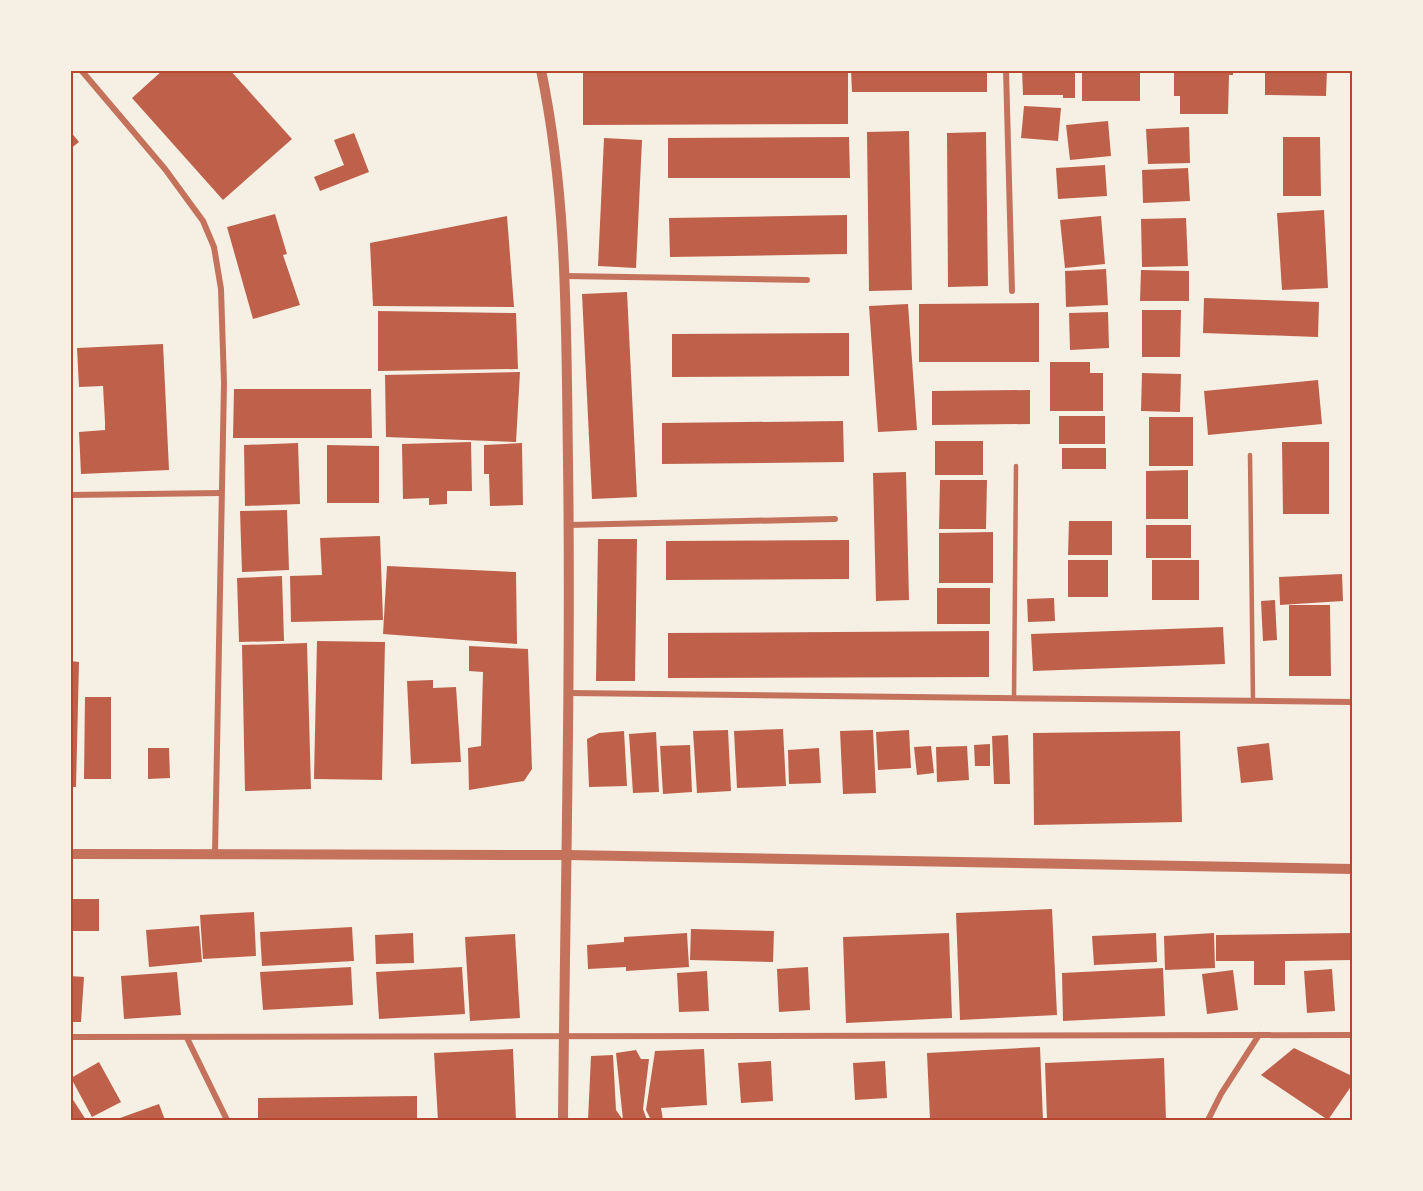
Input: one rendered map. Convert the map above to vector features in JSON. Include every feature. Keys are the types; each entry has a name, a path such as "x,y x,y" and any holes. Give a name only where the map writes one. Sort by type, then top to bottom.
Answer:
{"street":[{"path":"81,70 165,169 203,221 214,247 221,289 224,383 215,853"},
{"path":"541,70 560,184 565,276 569,693 563,1120"},
{"path":"1006,70 1012,291"},
{"path":"565,276 807,280"},
{"path":"70,495 221,493"},
{"path":"568,525 835,519"},
{"path":"569,693 1353,702"},
{"path":"70,854 567,855 1353,869"},
{"path":"1208,1120 1221,1094 1259,1035"},
{"path":"70,1037 1353,1035"},
{"path":"187,1038 227,1120"}],"lane":[{"path":"1251,455 1254,701"},
{"path":"1014,698 1016,466"}],"building":[{"path":"163,70 230,70 292,139 223,200 132,98"},
{"path":"583,70 848,70 848,124 583,125"},
{"path":"851,70 987,70 987,92 852,92"},
{"path":"1022,70 1075,70 1075,98 1063,98 1063,95 1023,95"},
{"path":"1082,70 1140,70 1140,101 1082,101"},
{"path":"1174,70 1233,70 1233,75 1229,75 1228,114 1180,114 1180,96 1174,96"},
{"path":"1265,70 1327,70 1326,96 1265,95"},
{"path":"1024,106 1061,108 1058,141 1021,138"},
{"path":"1108,121 1111,156 1070,160 1066,125"},
{"path":"1189,127 1190,163 1148,164 1146,129"},
{"path":"70,131 79,142 70,149"},
{"path":"909,131 912,290 869,291 867,132"},
{"path":"986,132 988,286 948,287 947,133"},
{"path":"354,133 369,172 320,191 314,177 344,165 334,140"},
{"path":"849,137 850,178 668,178 668,138"},
{"path":"1283,137 1320,137 1321,196 1283,196"},
{"path":"604,138 642,140 636,268 598,266"},
{"path":"1105,165 1107,196 1058,199 1056,168"},
{"path":"1188,168 1190,201 1143,203 1142,170"},
{"path":"1324,210 1328,288 1282,290 1277,213"},
{"path":"275,214 287,254 283,255 300,305 253,319 227,227"},
{"path":"847,215 847,254 670,257 669,218"},
{"path":"507,216 514,307 373,306 370,243"},
{"path":"1101,216 1105,264 1065,268 1060,220"},
{"path":"1186,218 1188,266 1142,267 1141,219"},
{"path":"1106,269 1108,305 1066,307 1065,271"},
{"path":"1141,270 1189,271 1189,301 1140,301"},
{"path":"627,292 637,497 592,499 582,294"},
{"path":"1204,298 1319,302 1318,337 1203,333"},
{"path":"1039,303 1039,362 919,362 919,304"},
{"path":"908,304 917,430 878,432 869,306"},
{"path":"1142,310 1181,310 1180,357 1142,357"},
{"path":"378,311 516,313 518,369 378,371"},
{"path":"1108,312 1109,348 1070,350 1069,313"},
{"path":"849,333 849,376 672,377 672,334"},
{"path":"163,344 169,470 81,474 79,432 105,430 105,422 103,386 79,387 77,348"},
{"path":"1050,362 1090,362 1090,373 1103,373 1103,411 1050,411"},
{"path":"520,372 516,442 386,437 385,375"},
{"path":"1142,373 1181,374 1180,412 1141,411"},
{"path":"1318,380 1322,424 1208,435 1204,391"},
{"path":"234,389 371,389 372,438 233,438"},
{"path":"1030,390 1030,424 932,425 932,391"},
{"path":"1059,416 1105,416 1105,444 1059,444"},
{"path":"1149,417 1193,417 1193,466 1149,466"},
{"path":"843,421 844,462 662,464 662,423"},
{"path":"935,441 983,441 983,475 935,475"},
{"path":"471,442 472,491 447,491 447,504 429,505 429,498 403,499 402,444"},
{"path":"1282,442 1329,442 1329,514 1283,514"},
{"path":"298,443 300,504 245,506 244,445"},
{"path":"522,443 523,505 490,506 489,474 484,474 484,445"},
{"path":"327,445 379,446 379,503 327,503"},
{"path":"1062,448 1106,448 1106,469 1062,469"},
{"path":"1188,470 1188,519 1146,519 1146,471"},
{"path":"906,472 909,600 876,601 873,473"},
{"path":"940,480 987,480 986,529 939,529"},
{"path":"287,510 289,570 242,572 240,511"},
{"path":"1069,521 1112,521 1112,555 1068,555"},
{"path":"1146,525 1191,525 1191,558 1146,558"},
{"path":"993,532 993,583 939,583 939,533"},
{"path":"380,536 383,620 291,622 290,576 322,575 320,538"},
{"path":"598,539 637,539 635,681 596,681"},
{"path":"849,540 849,579 666,580 666,541"},
{"path":"1068,560 1108,560 1108,597 1068,597"},
{"path":"1152,560 1199,560 1199,600 1152,600"},
{"path":"387,566 516,572 517,644 383,634"},
{"path":"1342,574 1343,601 1280,605 1279,577"},
{"path":"282,576 284,641 239,642 237,578"},
{"path":"937,588 990,588 990,624 937,624"},
{"path":"1054,598 1055,621 1028,622 1027,599"},
{"path":"1275,600 1277,640 1263,641 1261,601"},
{"path":"1289,605 1330,605 1331,676 1289,676"},
{"path":"1223,627 1225,664 1033,671 1031,634"},
{"path":"989,631 989,677 668,678 668,633"},
{"path":"317,641 385,642 382,780 314,779"},
{"path":"307,643 311,789 245,791 242,645"},
{"path":"469,646 528,649 532,769 524,781 469,790 468,748 481,746 483,672 469,671"},
{"path":"70,661 79,662 76,787 70,787"},
{"path":"433,680 433,688 456,687 461,762 411,764 407,681"},
{"path":"85,697 111,697 111,779 84,779"},
{"path":"783,729 786,786 737,788 734,731"},
{"path":"728,730 731,791 697,793 693,731"},
{"path":"873,730 876,793 843,794 840,731"},
{"path":"909,730 911,768 878,770 876,732"},
{"path":"624,731 627,786 589,787 587,739 599,733"},
{"path":"1180,731 1182,822 1034,825 1033,733"},
{"path":"656,732 659,792 633,793 629,734"},
{"path":"1008,735 1010,784 994,784 992,736"},
{"path":"1269,743 1273,780 1241,783 1237,747"},
{"path":"990,744 990,766 975,766 974,745"},
{"path":"690,745 692,792 663,794 660,746"},
{"path":"931,746 934,773 917,775 914,747"},
{"path":"967,746 969,780 937,782 936,747"},
{"path":"148,748 169,748 170,778 148,779"},
{"path":"819,748 821,783 789,784 788,750"},
{"path":"70,899 99,899 99,931 70,931"},
{"path":"1052,909 1057,1015 960,1020 956,913"},
{"path":"254,912 256,956 203,959 200,915"},
{"path":"199,926 202,962 149,967 146,930"},
{"path":"352,927 354,961 262,966 260,932"},
{"path":"691,929 774,931 773,962 690,960"},
{"path":"413,933 414,963 376,964 375,935"},
{"path":"687,933 689,967 626,971 626,967 588,969 587,945 624,942 624,937"},
{"path":"949,933 952,1018 846,1023 843,937"},
{"path":"1156,933 1157,962 1094,965 1092,936"},
{"path":"1214,933 1215,968 1165,970 1164,936"},
{"path":"1352,933 1352,960 1285,961 1285,985 1254,985 1254,961 1216,961 1216,935"},
{"path":"515,934 520,1018 470,1021 465,937"},
{"path":"351,967 353,1005 263,1010 260,972"},
{"path":"462,967 465,1014 379,1019 376,972"},
{"path":"808,967 810,1010 779,1012 777,969"},
{"path":"1163,968 1165,1016 1063,1021 1062,973"},
{"path":"1332,969 1335,1011 1307,1013 1304,971"},
{"path":"1233,970 1238,1010 1207,1014 1202,974"},
{"path":"707,971 709,1011 679,1012 677,973"},
{"path":"177,972 181,1015 124,1019 121,976"},
{"path":"70,976 84,977 81,1022 70,1022"},
{"path":"1040,1047 1043,1120 930,1120 927,1053"},
{"path":"1294,1048 1352,1076 1352,1085 1328,1120 1261,1075"},
{"path":"513,1049 516,1120 438,1120 434,1053"},
{"path":"704,1049 707,1105 661,1108 663,1120 651,1120 646,1110 655,1051"},
{"path":"636,1050 641,1059 649,1059 643,1109 647,1120 623,1120 616,1053"},
{"path":"613,1055 616,1110 623,1120 588,1120 591,1056"},
{"path":"1164,1058 1166,1120 1047,1120 1045,1063"},
{"path":"771,1061 773,1101 741,1103 738,1063"},
{"path":"885,1061 887,1098 855,1100 853,1063"},
{"path":"99,1062 121,1102 92,1117 71,1078"},
{"path":"70,1095 86,1120 70,1120"},
{"path":"417,1096 417,1120 258,1120 258,1098"},
{"path":"159,1104 165,1120 121,1120 120,1118"}]}
